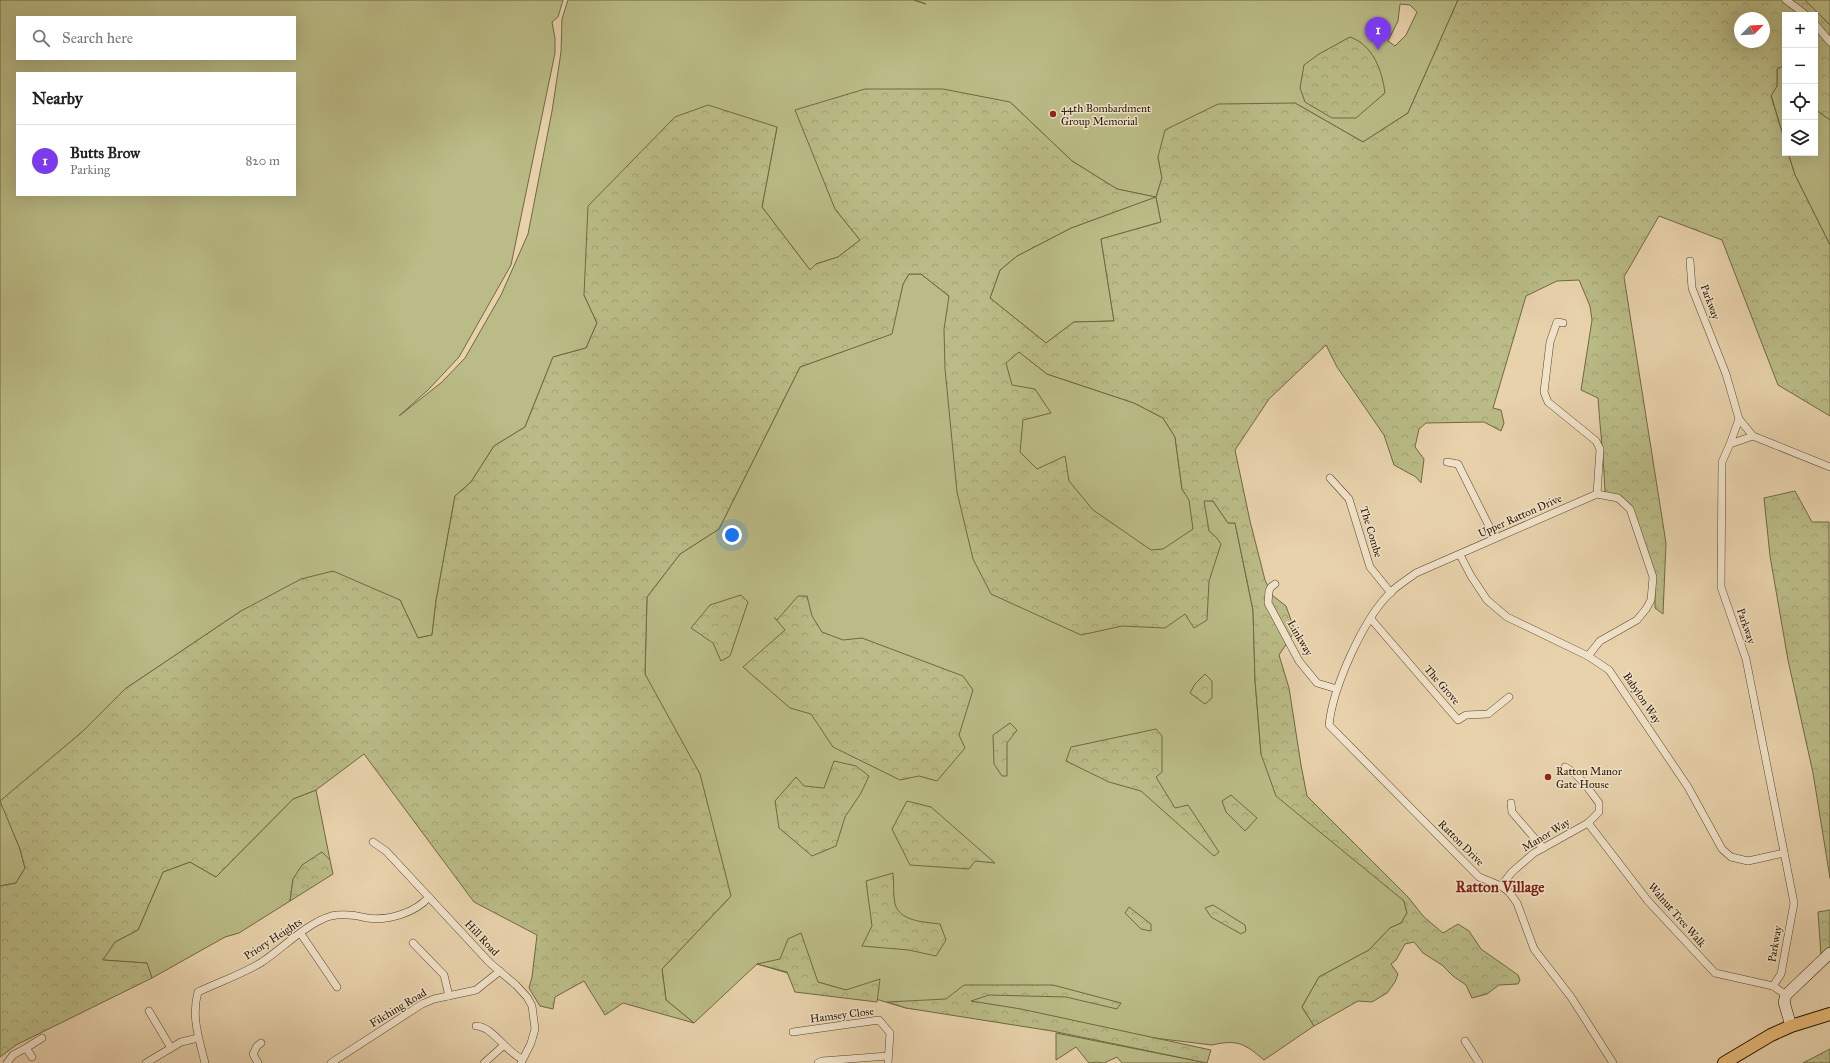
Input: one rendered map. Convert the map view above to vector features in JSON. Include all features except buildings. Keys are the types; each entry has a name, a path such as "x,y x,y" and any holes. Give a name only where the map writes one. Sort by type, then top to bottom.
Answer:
{"main road":[{"path":"1724,1063 1771,1035 1791,1026 1830,1014"}],"street":[{"path":"1786,0 1802,12"},
{"path":"1818,28 1830,42"},
{"name":"Parkway","path":"1690,261 1692,288 1726,374 1739,419 1722,462 1721,587 1746,659 1794,903 1781,974 1773,986"},
{"path":"1563,323 1557,322 1550,342 1544,392 1548,402 1596,441 1600,449 1597,494 1618,498 1630,509 1653,577 1651,600 1637,620 1600,641 1588,656"},
{"path":"1739,419 1753,436 1830,467"},
{"path":"1730,444 1753,436"},
{"path":"1447,462 1460,462 1495,538"},
{"name":"The Combe","path":"1330,478 1349,499 1370,567 1391,592"},
{"name":"Upper Ratton Drive","path":"1329,725 1330,710 1337,689 1356,645 1371,619 1391,592 1416,573 1597,494"},
{"name":"Babylon Way","path":"1460,555 1471,576 1487,600 1506,616 1588,656 1609,670 1688,787 1722,849 1731,857 1748,861 1784,853"},
{"name":"Linkway","path":"1274,584 1269,591 1268,603 1299,661 1317,683 1337,689"},
{"name":"The Grove","path":"1371,619 1458,720 1466,715 1488,714 1509,697"},
{"name":"Ratton Drive","path":"1329,725 1479,877 1501,886 1509,892 1517,903 1534,949 1572,997 1613,1063"},
{"path":"1565,767 1587,787 1599,803 1598,812 1588,823"},
{"path":"1511,803 1512,812 1543,848"},
{"name":"Manor Way","path":"1501,886 1512,872 1534,852 1588,823"},
{"name":"Walnut Tree Walk","path":"1588,823 1648,901 1715,973 1773,986"},
{"name":"Hill Road","path":"374,842 386,851 500,971 522,991 532,1006 535,1029 531,1043 522,1061"},
{"name":"Priory Heights","path":"205,1063 195,1020 196,999 198,992 261,963 319,921 331,916 342,914 383,918 398,916 418,906 429,897"},
{"path":"301,934 337,987"},
{"path":"413,944 444,975 449,996"},
{"path":"1791,1026 1784,1002 1786,995 1830,953"},
{"name":"Filching Road","path":"331,1063 341,1060 422,1004 434,999 476,990 500,971"},
{"path":"1773,986 1786,995"},
{"path":"149,1011 171,1048"},
{"name":"Hamsey Close","path":"793,1032 880,1020 890,1033 888,1059"},
{"path":"476,1026 485,1027 510,1053 522,1061"},
{"path":"7,1063 13,1055 42,1038"},
{"path":"146,1063 186,1040 198,1038"},
{"path":"1465,1040 1479,1063"},
{"path":"258,1063 254,1054 257,1046 261,1043"},
{"path":"484,1063 503,1046"},
{"path":"26,1048 32,1057"},
{"path":"818,1063 822,1061 888,1059"}],"green space":[{"path":"0,0 563,0 558,17 552,22 555,38 555,53 511,265 459,357 428,390 399,416 442,382 465,358 501,295 528,234 552,111 561,52 562,19 568,0 913,0 926,4 915,0 1458,0 1408,113 1363,142 1295,103 1158,157 1162,178 1156,197 1161,222 1101,239 1114,321 1074,322 1046,343 990,298 1000,270 1017,256 1071,228 1155,197 1117,189 1072,161 1010,102 835,209 860,240 838,257 816,264 810,270 762,207 777,127 584,295 597,323 586,348 553,357 525,427 494,446 471,482 455,496 436,601 432,635 418,638 400,600 241,611 125,689 82,732 1,801 20,849 25,868 16,883 0,886","holes":["1400,4 1410,5 1417,12 1406,35 1395,46 1388,41 1398,21"]},
{"path":"1458,0 1805,0 1817,12 1782,12 1782,66 1777,69 1777,86 1771,96 1782,132 1782,156 1789,156 1795,175 1830,245 1830,416 1778,385 1722,240 1659,216 1624,277 1666,543 1663,614 1655,608 1655,577 1625,504 1605,492 1598,398 1581,390 1592,320 1590,306 1579,280 1557,281 1526,296 1493,408 1501,410 1504,423 1501,431 1484,422 1426,423 1419,429 1415,447 1424,459 1421,483 1416,477 1394,465 1384,435 1337,367 1326,345 1269,399 1235,450 1250,521 1265,580 1272,595 1286,606 1295,631 1279,655 1289,688 1307,796 1408,897 1424,917 1443,933 1458,924 1469,931 1481,949 1518,975 1520,980 1518,984 1499,985 1487,994 1472,998 1466,985 1453,976 1442,965 1423,953 1414,942 1405,944 1396,960 1391,964 1398,974 1395,982 1387,993 1372,1002 1358,1001 1314,1026 1302,1007 1319,977 1369,950 1390,928 1401,923 1407,913 1404,901 1276,796 1261,754 1255,680 1253,610 1235,523 1228,523 1213,501 1204,501 1209,531 1221,544 1209,581 1207,620 1194,628 1185,614 1165,628 1122,626 1081,635 991,594 973,559 957,492 945,369 944,329 949,296 921,274 909,274 903,284 892,334 800,367 719,529 680,554 647,597 645,674 700,774 731,896 662,969 666,1000 694,1023 623,1003 605,1015 584,981 555,997 553,1009 540,1006 529,988 532,977 537,935 474,902 364,754 316,790 293,799 216,877 190,862 163,872 138,930 115,942 103,960 147,963 152,978 16,1045 0,1057 0,886 16,883 25,868 20,849 0,801 82,732 125,689 241,611 301,579 333,571 400,600 418,638 432,635 436,601 455,496 471,482 494,446 525,427 553,357 586,348 597,323 584,295 588,206 675,117 708,105 777,127 762,207 810,270 816,264 838,257 860,240 835,209 795,110 865,89 943,89 1010,102 1072,161 1117,189 1156,197 1162,178 1158,157 1165,130 1218,104 1295,103 1363,142 1408,113","holes":["1156,197 1161,222 1101,239 1114,321 1074,322 1046,343 990,298 1000,270 1017,256 1071,228","1019,352 1047,374 1134,403 1163,418 1175,437 1182,489 1189,500 1193,529 1163,549 1151,550 1093,510 1069,481 1065,456 1037,469 1020,452 1023,420 1051,413 1035,389 1012,385 1006,363"]},
{"path":"1805,0 1830,0 1830,25 1818,12"},
{"path":"1818,13 1830,25 1830,120 1818,111"},
{"path":"1350,37 1365,46 1375,59 1382,76 1385,93 1356,118 1332,118 1305,102 1300,88 1304,65 1319,54"},
{"path":"1782,66 1782,132 1771,95 1777,86 1777,69"},
{"path":"1818,111 1830,120 1830,245 1795,175 1789,156 1818,156"},
{"path":"909,274 921,274 1047,374 1134,403 1163,418 1175,437 1182,489 1189,499 1213,501 1228,523 1235,523 1253,610 1255,680 1261,754 1404,901 1407,913 1401,923 1390,928 1369,950 1319,977 1302,1007 1314,1026 1264,1060 1252,1050 1241,1044 1235,1043 1221,1043 1212,1045 906,1008 757,964 694,1023 666,1000 662,969 731,896 645,674 647,597 680,554 719,529 800,367 891,334 903,284"},
{"path":"1795,491 1812,522 1829,522 1830,878 1813,773 1788,660 1770,556 1764,498"},
{"path":"741,595 748,602 730,656 721,661 713,643 691,628 710,605"},
{"path":"798,596 807,596 812,616 822,632 843,640 862,638 963,676 973,690 959,735 965,748 937,781 919,776 900,780 833,747 811,714 790,708 743,667 785,630 774,617 777,620"},
{"path":"1205,674 1212,681 1212,698 1205,704 1190,693 1195,684"},
{"path":"1010,723 1017,730 1007,743 1007,776 1002,776 994,764 993,735"},
{"path":"1156,729 1162,736 1162,772 1156,777 1175,808 1188,805 1219,852 1214,856 1141,791 1109,782 1066,761 1071,747"},
{"path":"834,761 856,766 869,776 861,793 845,817 836,846 812,856 779,828 775,801 796,777 804,786 824,788"},
{"path":"316,790 330,860 322,852 293,879 290,901 239,933 225,937 152,978 146,963 102,960 115,942 138,930 163,872 190,862 216,877 293,799"},
{"path":"1231,795 1257,818 1245,831 1226,812 1222,801"},
{"path":"907,801 931,807 995,863 975,861 969,869 910,865 892,829"},
{"path":"322,852 330,860 333,874 290,901 293,879 302,865"},
{"path":"893,873 894,900 898,910 908,918 914,920 940,924 946,940 936,956 909,950 862,946 872,926 866,881"},
{"path":"1213,905 1245,925 1246,931 1241,934 1211,917 1205,908"},
{"path":"1129,907 1151,924 1151,931 1141,929 1125,913"},
{"path":"1830,910 1830,947 1821,956 1818,912"},
{"path":"801,933 818,982 846,990 880,979 877,1002 795,992 787,972 757,964 780,959 788,939"},
{"path":"964,985 1053,985 1121,1003 1117,1009 1066,997 989,995 971,1001 1021,1009 1211,1050 1207,1063 1052,1031 906,1008 887,1002 946,999"},
{"path":"1056,1033 1207,1063 1122,1063 1117,1057 1104,1063 1089,1063 1076,1047 1056,1060"},
{"path":"1830,1049 1830,1063 1803,1063"}],"place":[{"name":"Butts Brow","path":"1378,50"},
{"name":"44th Bombardment Group Memorial","path":"1053,114"},
{"name":"Ratton Manor Gate House","path":"1548,777"}],"district":[{"name":"Ratton Village","path":"1500,887"}]}
